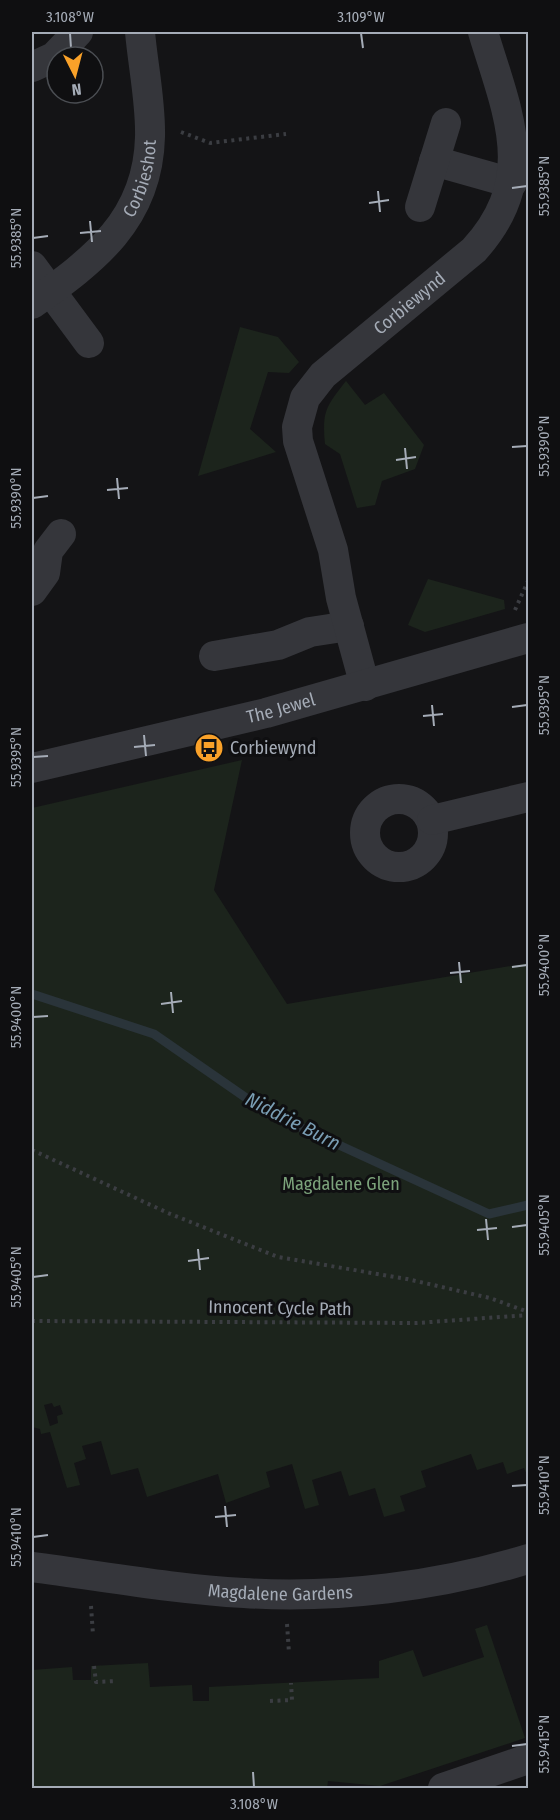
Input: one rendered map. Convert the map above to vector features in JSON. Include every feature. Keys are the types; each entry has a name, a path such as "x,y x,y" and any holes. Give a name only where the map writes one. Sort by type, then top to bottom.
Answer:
{"street":[{"path":"32,67 54,57 78,32"},
{"name":"Corbieshot","path":"41,297 96,256 117,233 134,204 147,172 150,135 140,32"},
{"name":"Corbiewynd","path":"365,686 341,598 333,550 298,441 297,427 305,398 323,375 474,250 492,231 506,206 512,183 514,157 512,135 483,32"},
{"path":"420,207 446,123"},
{"path":"434,161 512,183"},
{"path":"32,266 41,297 89,343"},
{"path":"32,591 45,573 48,551 61,534"},
{"path":"214,656 278,645 310,632 349,626"},
{"name":"The Jewel","path":"32,768 266,713 528,638"},
{"path":"432,820 528,797"},
{"name":"Magdalene Gardens","path":"32,1567 242,1593 286,1594 406,1585 474,1573 528,1559"},
{"path":"458,1786 528,1759"}],"path":[{"path":"150,135 185,132 210,143 286,134"},
{"path":"516,609 528,581"},
{"path":"32,1150 125,1191 168,1213 278,1257 407,1279 490,1298 528,1313"},
{"name":"Innocent Cycle Path","path":"32,1321 417,1323 528,1313"},
{"path":"94,1666 96,1682 116,1681"},
{"path":"270,1701 292,1700 291,1683"}],"green space":[{"path":"240,327 278,337 299,362 289,373 268,372 250,429 276,452 198,476"},
{"path":"346,381 365,405 384,393 424,445 415,469 382,481 375,505 357,508 340,454 325,444 324,423 327,410"},
{"path":"428,579 504,600 505,609 425,632 408,625"},
{"name":"Magdalene Glen","path":"242,760 214,890 287,1004 528,963 528,1477 524,1468 507,1474 503,1462 477,1470 471,1454 421,1471 426,1487 400,1496 405,1511 384,1517 375,1488 349,1496 341,1471 312,1480 319,1505 305,1509 292,1464 266,1472 270,1487 226,1503 218,1474 147,1497 138,1468 111,1475 101,1441 82,1446 86,1459 74,1463 80,1485 67,1488 50,1432 41,1434 40,1429 32,1427 32,808","holes":["52,1403 54,1407 60,1405 63,1414 57,1416 58,1423 50,1426 44,1405"]},
{"path":"487,1625 525,1738 380,1786 328,1781 327,1788 32,1788 32,1670 72,1667 73,1680 91,1680 91,1666 148,1663 150,1687 192,1685 193,1701 209,1701 209,1687 379,1678 379,1661 413,1650 423,1677 484,1657 475,1629"}],"waterway":[{"name":"Niddrie Burn","path":"32,994 154,1034 265,1111 489,1214 528,1205"}],"place":[{"name":"Corbiewynd","path":"209,748"}]}
